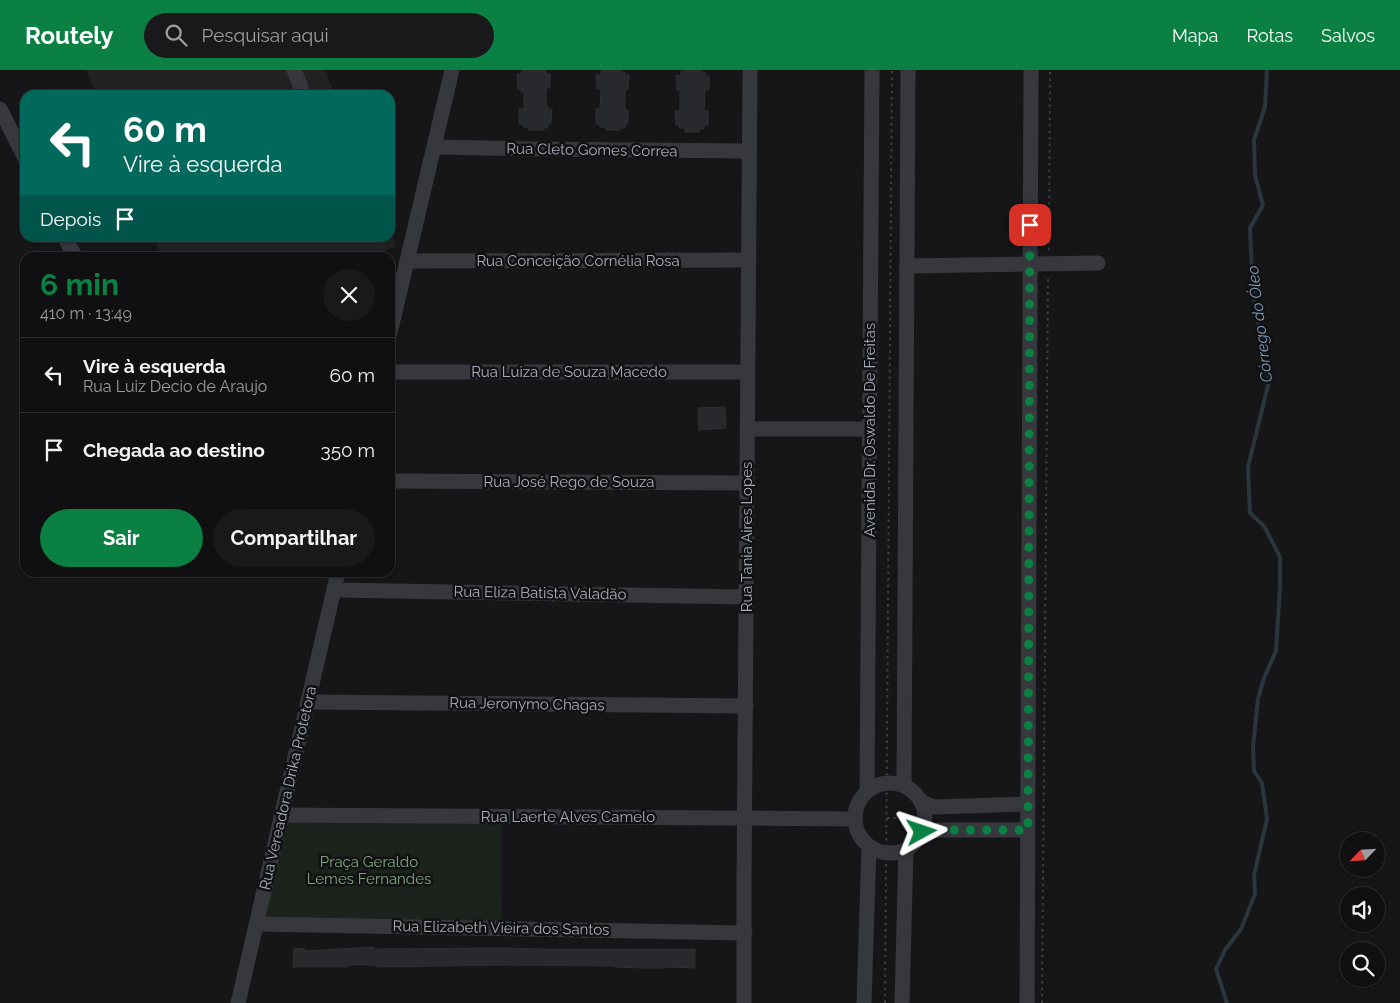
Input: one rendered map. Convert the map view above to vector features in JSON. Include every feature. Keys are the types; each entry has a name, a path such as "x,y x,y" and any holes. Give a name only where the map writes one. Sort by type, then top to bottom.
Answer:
{"street":[{"path":"294,70 302,90"},
{"path":"395,312 452,70"},
{"name":"Rua Tania Aires Lopes","path":"744,1003 750,70"},
{"name":"Avenida Dr. Oswaldo De Freitas","path":"867,791 872,70"},
{"path":"904,786 908,70"},
{"path":"1027,1003 1031,70"},
{"path":"0,109 20,148"},
{"name":"Rua Cleto Gomes Correa","path":"434,147 530,150 750,151"},
{"name":"Rua Conceição Cornélia Rosa","path":"407,261 749,260"},
{"path":"907,266 1098,263"},
{"name":"Rua Luiza de Souza Macedo","path":"395,372 748,372"},
{"path":"748,429 870,429"},
{"name":"Rua José Rego de Souza","path":"395,480 747,483"},
{"name":"Rua Vereadora Drika Protetora","path":"238,1003 337,577"},
{"name":"Rua Eliza Batista Valadão","path":"334,590 746,597"},
{"name":"Rua Jeronymo Chagas","path":"308,702 746,706"},
{"path":"887,783 897,783 904,786 911,790 921,802 925,818 922,832 913,845 899,852 886,853 876,850 869,846 859,834 855,819 858,804 867,791 874,787 887,783"},
{"path":"921,802 934,807 1028,804"},
{"name":"Rua Laerte Alves Camelo","path":"281,815 855,819"},
{"path":"922,832 939,830 1028,830"},
{"path":"864,1003 869,846"},
{"path":"902,1003 906,849"},
{"name":"Rua Elizabeth Vieira dos Santos","path":"256,924 745,933"}],"path":[{"path":"885,1003 892,70"},
{"path":"1042,1003 1050,70"}],"shaded area":[{"path":"86,70 325,70 333,90 95,90"},
{"path":"156,242 394,242 396,246 382,252 160,252"}],"green space":[{"name":"Praça Geraldo Lemes Fernandes","path":"281,815 501,817 502,928 257,924"}],"building":[{"path":"522,70 542,70 546,71 546,74 550,74 550,88 546,88 546,106 548,106 548,109 552,109 551,123 548,123 548,128 543,128 543,130 529,130 529,127 523,127 523,124 519,124 519,109 524,109 524,92 521,92 522,89 518,89 517,74 522,74"},
{"path":"621,70 621,72 625,72 625,75 629,75 628,89 625,89 625,110 628,110 628,124 625,124 625,128 620,128 620,130 606,130 606,127 600,127 600,124 596,124 596,109 600,109 601,89 597,89 596,75 601,75 601,71"},
{"path":"701,70 700,72 705,72 705,76 709,76 709,90 705,90 704,111 708,111 708,125 704,125 704,129 699,129 699,132 685,132 685,128 679,128 679,125 676,125 675,111 680,111 680,90 677,90 676,75 681,76 681,71"},
{"path":"725,407 726,428 699,430 698,408"},
{"path":"374,947 374,949 695,949 695,968 502,965 293,967 294,948 305,949 305,951"}],"waterway":[{"name":"Córrego do Óleo","path":"1227,1003 1216,969 1225,950 1241,929 1255,894 1254,875 1267,819 1262,783 1254,771 1253,747 1258,699 1264,678 1276,651 1280,587 1280,557 1264,526 1250,513 1248,467 1269,381 1253,294 1250,228 1263,205 1255,175 1254,140 1265,107 1267,70"}],"route":[{"path":"922,832 939,830 1028,830 1030,225"}]}
